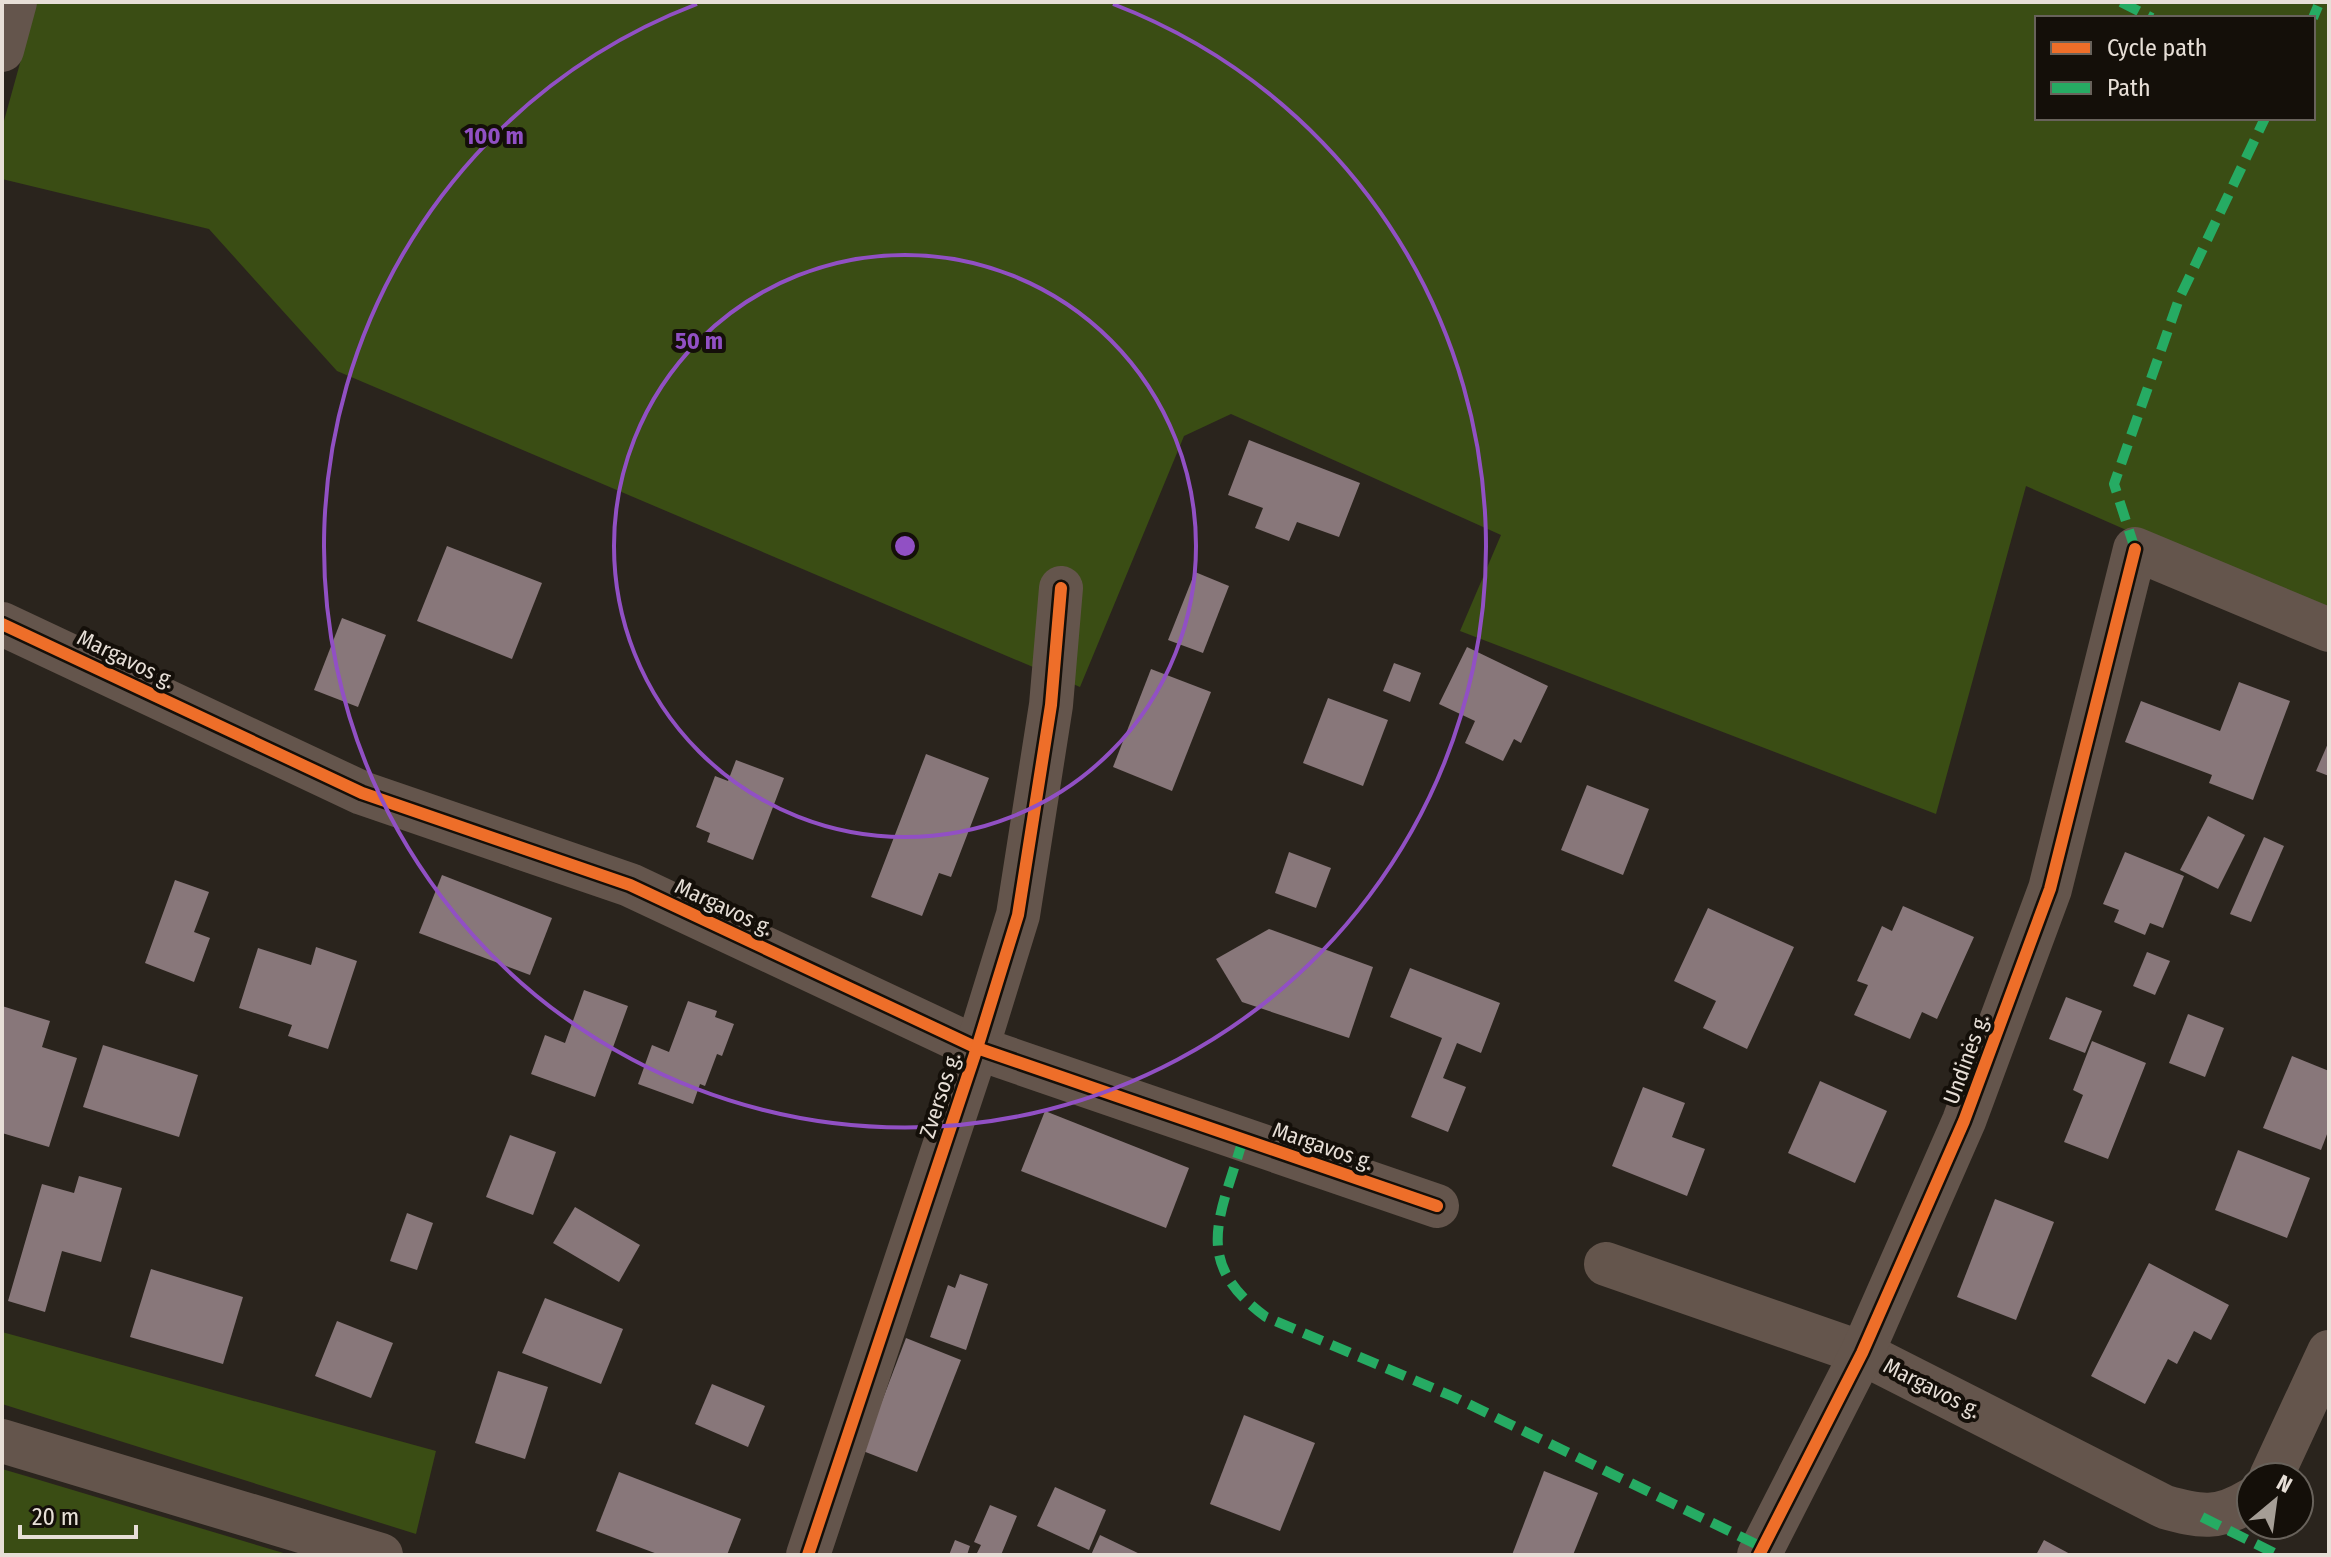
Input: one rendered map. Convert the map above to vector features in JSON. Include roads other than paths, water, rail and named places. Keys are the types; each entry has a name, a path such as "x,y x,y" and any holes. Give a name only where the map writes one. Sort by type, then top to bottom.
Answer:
{"street":[{"path":"2,50 15,2"},
{"name":"Undinės g.","path":"1759,1555 1862,1353 1964,1121 2050,889 2135,549 2329,630"},
{"name":"Zversos g.","path":"808,1555 977,1048 1018,915 1051,705 1061,588"},
{"name":"Margavos g.","path":"2,624 362,793 630,885 977,1048 1437,1206"},
{"name":"Margavos g.","path":"1606,1264 1862,1353 2165,1507 2202,1517 2235,1510"},
{"path":"2278,1461 2329,1352"},
{"path":"2,1441 381,1555"}]}
